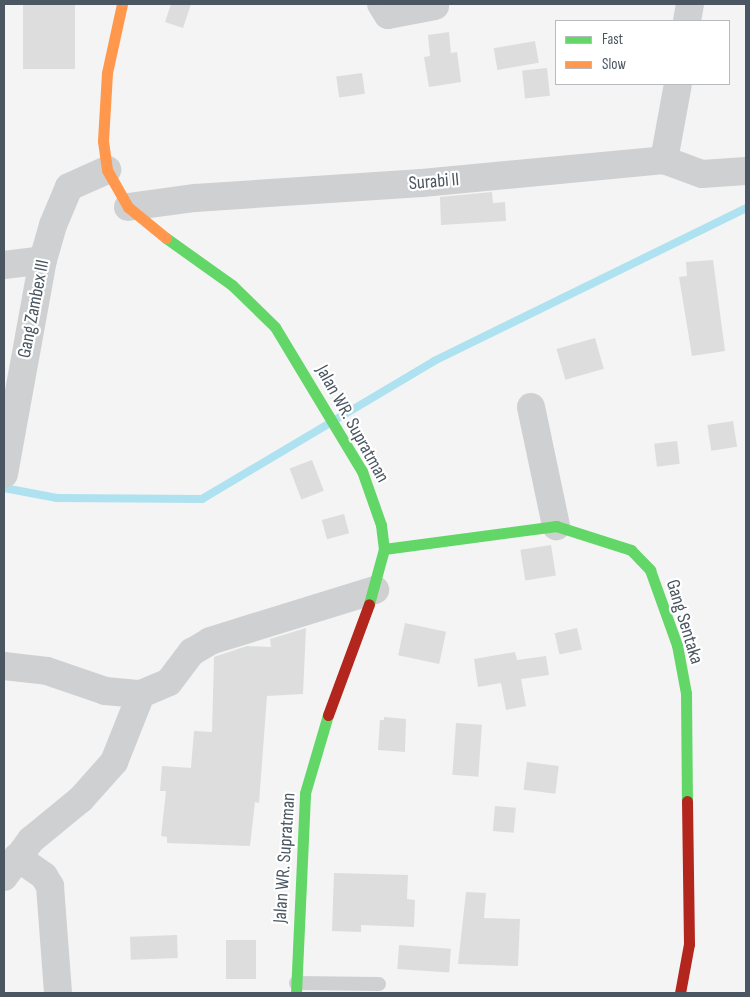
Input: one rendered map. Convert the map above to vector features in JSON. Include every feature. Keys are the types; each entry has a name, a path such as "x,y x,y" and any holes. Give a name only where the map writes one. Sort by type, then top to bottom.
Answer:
{"main road":[{"name":"Jalan WR. Supratman","path":"122,4 107,73 103,142 107,170 128,207 164,238 210,266 264,314 344,440 370,489 382,525 384,550 375,590 330,710 305,793 296,988"},
{"name":"Gang Sentaka","path":"384,550 556,526 632,550 650,570 677,645 686,692 689,944 680,993"}],"street":[{"path":"381,4 388,15 435,6"},
{"path":"687,20 690,4"},
{"path":"678,85 664,160 702,174 746,171"},
{"name":"Surabi II","path":"128,207 195,198 422,183 664,160"},
{"name":"Gang Zambex III","path":"4,474 43,260 63,197 70,187 107,170"},
{"path":"4,265 43,260"},
{"path":"531,407 556,526"},
{"path":"4,666 47,671 105,690 141,694 169,682 188,656 210,641 375,590"},
{"path":"58,993 50,886 44,876 11,867 43,827 81,799 114,762 141,694"}],"lane":[{"path":"296,988 379,984"}],"building":[{"path":"23,4 75,4 75,69 23,69"},
{"path":"171,4 191,4 183,28 165,22"},
{"path":"449,32 451,53 457,52 461,82 429,87 424,57 430,56 428,35"},
{"path":"535,41 539,63 497,70 494,48"},
{"path":"547,68 550,96 525,98 522,71"},
{"path":"362,73 365,94 339,97 336,77"},
{"path":"492,192 493,203 505,202 506,221 441,225 440,197"},
{"path":"713,260 725,351 692,356 679,277 687,276 686,262"},
{"path":"595,338 604,369 565,380 557,349"},
{"path":"733,421 737,447 711,451 707,425"},
{"path":"677,441 680,464 657,467 654,444"},
{"path":"312,460 324,491 301,499 290,469"},
{"path":"344,514 349,533 327,539 322,520"},
{"path":"551,545 556,576 525,580 520,550"},
{"path":"405,623 446,632 439,664 398,655"},
{"path":"306,628 303,694 267,696 259,803 255,802 250,846 167,843 167,837 161,836 166,791 160,791 162,766 191,768 194,731 212,732 214,657 247,646 271,647 270,639"},
{"path":"577,628 582,649 560,655 555,633"},
{"path":"515,652 517,660 546,656 549,675 521,679 526,706 506,710 501,683 478,687 474,659"},
{"path":"384,717 406,719 405,752 378,750 380,720 384,720"},
{"path":"456,723 482,725 478,777 452,775"},
{"path":"527,762 559,766 555,794 524,790"},
{"path":"495,806 516,808 514,833 493,831"},
{"path":"334,873 408,875 407,899 415,900 414,927 361,925 361,932 332,931"},
{"path":"466,892 486,893 484,918 520,919 518,966 458,964"},
{"path":"177,935 178,958 131,960 130,937"},
{"path":"226,940 256,940 256,979 226,979"},
{"path":"399,945 451,949 449,973 397,969"}],"waterway":[{"path":"4,488 57,498 202,499 434,361 746,208"}],"traffic: fast":[{"path":"166,238 232,285 275,327 362,471 381,525 384,549 369,604"},
{"path":"384,549 556,526 631,550 650,570 677,645 686,693 687,801"},
{"path":"296,993 305,793 328,715"}],"traffic: slow":[{"path":"122,4 107,73 103,141 107,170 128,207 166,238"}],"traffic: jam":[{"path":"328,715 369,604"},
{"path":"680,993 689,944 687,801"}]}
